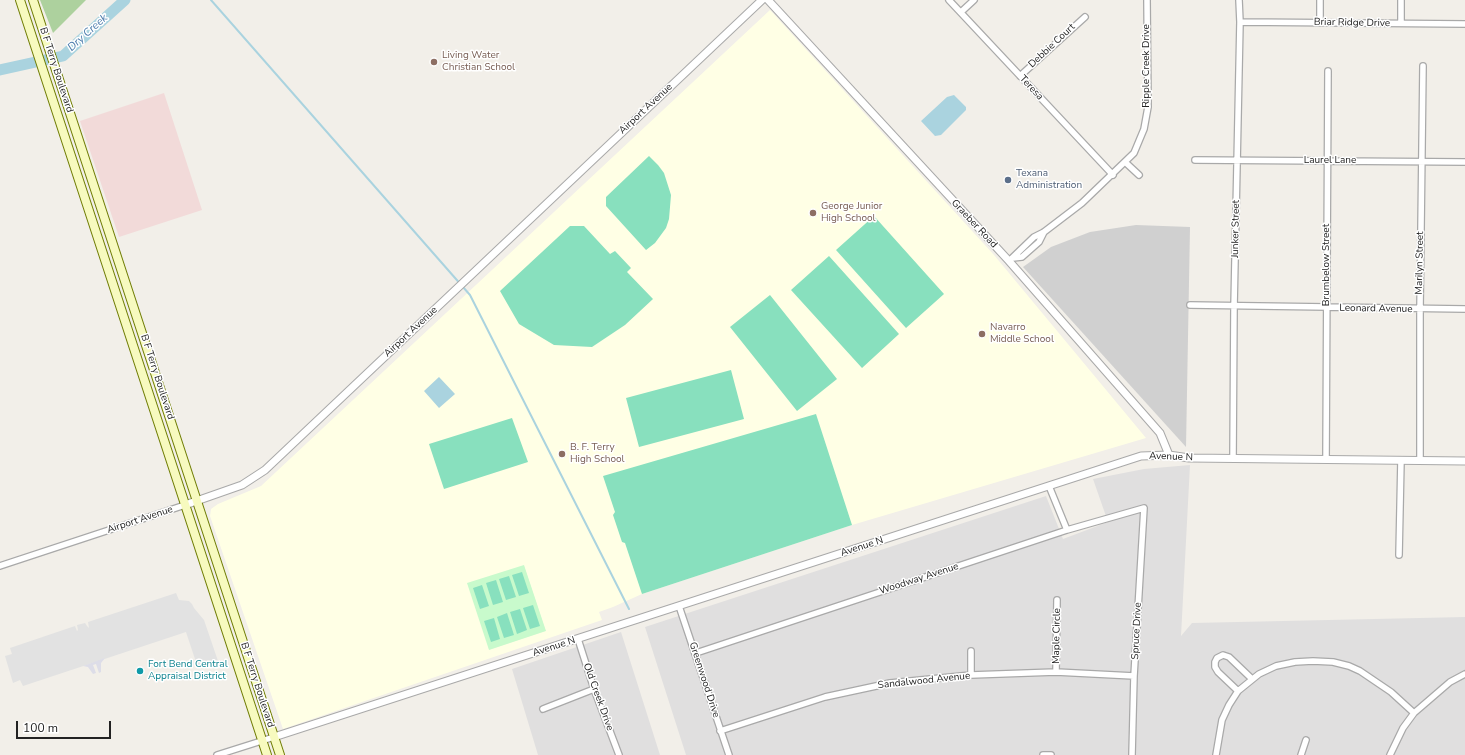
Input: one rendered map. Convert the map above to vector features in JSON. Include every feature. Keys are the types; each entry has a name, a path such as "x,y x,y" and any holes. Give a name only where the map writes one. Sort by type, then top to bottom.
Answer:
{"main road":[{"name":"B F Terry Boulevard","path":"20,0 267,755"},
{"name":"B F Terry Boulevard","path":"33,0 280,755"}],"street":[{"name":"Airport Avenue","path":"0,566 242,485 265,470 762,0"},
{"name":"Graeber Road","path":"768,0 1011,260 1160,433 1169,455"},
{"name":"Teresa","path":"949,0 1113,175"},
{"path":"961,12 974,0"},
{"name":"Ripple Creek Drive","path":"1011,260 1022,257 1038,242 1044,232 1082,203 1113,175 1134,153 1144,129 1148,107 1147,0"},
{"name":"Junker Street","path":"1234,458 1234,307 1240,22 1239,0"},
{"path":"1320,0 1320,22"},
{"path":"1401,0 1401,23"},
{"name":"Debbie Court","path":"1020,76 1084,17"},
{"name":"Briar Ridge Drive","path":"1240,22 1465,24"},
{"name":"Marilyn Street","path":"1420,460 1423,66"},
{"name":"Brumbelow Street","path":"1326,459 1328,71"},
{"name":"Laurel Lane","path":"1195,160 1465,162"},
{"path":"1125,162 1139,174"},
{"name":"Leonard Avenue","path":"1190,305 1465,310"},
{"name":"Avenue N","path":"274,737 1141,456 1169,455 1189,458 1465,461"},
{"path":"1399,555 1401,460"},
{"path":"1049,486 1067,530"},
{"name":"Woodway Avenue","path":"696,653 1067,530 1144,508"},
{"name":"Spruce Drive","path":"1132,755 1134,676 1144,508"},
{"name":"Maple Circle","path":"1056,672 1057,600"},
{"name":"Greenwood Drive","path":"679,606 729,755"},
{"name":"Old Creek Drive","path":"578,639 594,689 619,755"},
{"path":"971,651 971,675"},
{"path":"1238,692 1215,667 1215,662 1218,658 1223,655 1230,657 1252,679"},
{"path":"1216,755 1222,720 1229,705 1238,692 1252,679 1276,666 1295,662 1313,661 1333,662 1349,666 1376,681 1391,692 1414,713"},
{"name":"Sandalwood Avenue","path":"720,731 832,696 890,683 971,675 1056,672 1134,676"},
{"path":"1390,755 1403,728 1414,713 1450,682 1465,674"},
{"path":"543,708 594,689"},
{"path":"217,755 274,737"},
{"path":"1301,755 1306,740"},
{"path":"1043,755 1051,755"}],"shaded area":[{"path":"770,10 994,255 1146,438 852,525 642,594 599,612 602,620 283,729 210,516 211,509 218,504 261,486"},
{"path":"164,93 202,210 119,237 80,121"},
{"path":"1136,225 1190,227 1186,447 1023,267 1051,247 1090,232"},
{"path":"1190,465 1181,636 1192,623 1465,617 1465,755 686,755 645,627 1046,496 1063,539 1108,522 1093,479 1144,469"},
{"path":"176,593 179,600 189,601 204,620 218,661 198,668 186,632 23,686 20,680 13,683 5,656 12,654 10,648 75,626 77,631 77,625 85,623 89,628 88,622"},
{"path":"621,632 660,755 538,755 512,669"},
{"path":"105,658 101,663 101,672 99,673 96,664 93,665 96,673 93,674 88,667 83,666"}],"green space":[{"path":"40,0 86,0 53,33"},
{"path":"649,156 664,173 671,195 669,219 666,228 655,243 646,250 606,206 606,197"},
{"path":"874,216 944,294 906,328 836,250"},
{"path":"570,226 584,226 610,254 615,251 631,268 627,272 653,299 625,325 592,347 554,345 519,324 500,291"},
{"path":"829,256 899,334 862,368 791,290"},
{"path":"770,295 837,379 797,411 730,327"},
{"path":"731,370 744,419 639,447 626,398"},
{"path":"816,414 852,525 642,594 625,543 622,542 613,515 615,512 603,476"},
{"path":"512,418 528,462 444,489 429,444"},
{"path":"524,565 546,631 489,650 467,583"},
{"path":"522,572 529,593 519,596 512,575"},
{"path":"509,576 516,597 506,600 499,579"},
{"path":"496,580 503,602 493,605 486,583"},
{"path":"482,585 489,606 480,609 473,588"},
{"path":"533,605 540,626 530,629 523,608"},
{"path":"520,609 527,630 517,634 510,612"},
{"path":"507,613 514,635 504,638 497,617"},
{"path":"494,618 500,639 491,642 484,621"}],"water":[{"path":"954,95 966,107 966,110 941,135 935,136 921,121 947,97"},
{"path":"439,377 455,394 439,408 424,391"}],"waterway":[{"name":"Dry Creek","path":"0,70 63,56 125,0"},
{"path":"211,0 470,295 629,609"}],"place":[{"name":"Living Water Christian School","path":"434,62"},
{"name":"Texana Administration","path":"1008,180"},
{"name":"George Junior High School","path":"813,213"},
{"name":"Navarro Middle School","path":"982,334"},
{"name":"B. F. Terry High School","path":"562,454"},
{"name":"Fort Bend Central Appraisal District","path":"140,671"}]}
